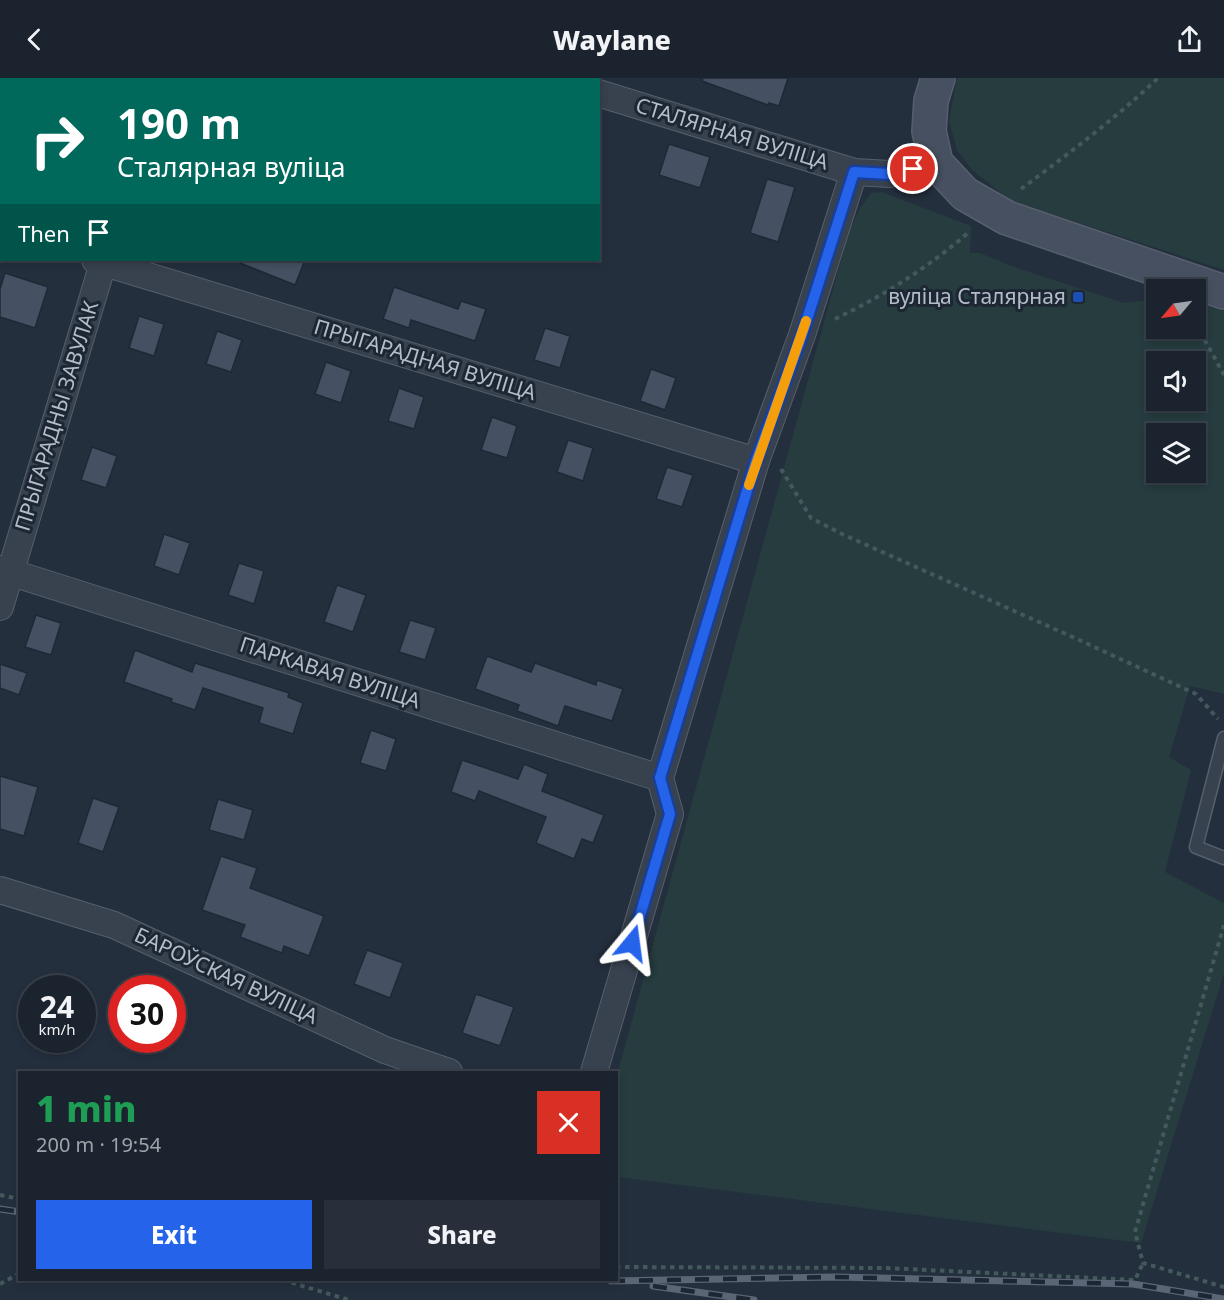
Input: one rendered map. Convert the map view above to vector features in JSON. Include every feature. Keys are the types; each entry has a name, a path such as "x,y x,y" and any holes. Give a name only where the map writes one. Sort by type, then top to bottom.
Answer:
{"main road":[{"path":"938,78 931,101 929,131 936,163 965,194 1007,218 1224,292"}],"street":[{"name":"СТАЛЯРНАЯ ВУЛІЦА","path":"600,94 854,172 890,174 936,163"},
{"path":"594,1071 670,814 660,778 756,461 802,335 854,172"},
{"name":"ПРЫГАРАДНЫ ЗАВУЛАК","path":"0,607 5,571 101,261"},
{"name":"ПРЫГАРАДНАЯ ВУЛІЦА","path":"104,261 756,461"},
{"name":"ПАРКАВАЯ ВУЛІЦА","path":"5,571 660,778"},
{"name":"БАРОЎСКАЯ ВУЛІЦА","path":"0,890 114,925 385,1050 446,1071"}],"lane":[{"path":"1224,738 1196,847 1224,858"}],"path":[{"path":"1204,339 1224,375"},
{"path":"756,461 783,470 811,518 1196,694 1224,727"},
{"path":"618,1268 886,1268 1135,1280 1143,1263 1135,1232 1224,926"},
{"path":"0,1195 18,1199"},
{"path":"1143,1263 1224,1287"},
{"path":"0,1284 18,1274"},
{"path":"286,1281 349,1300"}],"green space":[{"path":"957,78 1224,78 1224,270 1011,201 972,170 957,150 949,121"},
{"path":"882,192 971,226 970,253 980,253 1017,268 1124,303 1146,300 1146,339 1206,339 1206,305 1224,311 1224,694 1190,686 1169,757 1191,770 1165,872 1224,903 1224,973 1141,1243 618,1177 618,1071 849,231 860,208 871,193"}],"building":[{"path":"703,78 788,78 779,106 769,103 768,105 702,81"},
{"path":"669,144 710,157 700,188 659,175"},
{"path":"767,179 795,187 778,242 750,233"},
{"path":"235,261 305,261 295,285"},
{"path":"5,273 48,287 35,328 0,317 0,289"},
{"path":"394,287 458,309 461,301 486,309 475,341 411,320 409,328 383,319"},
{"path":"139,316 164,324 154,356 129,348"},
{"path":"545,328 570,336 560,368 534,360"},
{"path":"217,331 242,340 231,372 206,364"},
{"path":"326,362 351,371 341,403 315,394"},
{"path":"651,369 676,378 665,410 640,401"},
{"path":"399,388 424,397 414,429 388,421"},
{"path":"492,417 517,426 507,458 481,450"},
{"path":"568,440 593,448 583,481 557,472"},
{"path":"92,447 117,456 106,488 81,480"},
{"path":"667,467 693,475 682,507 656,499"},
{"path":"164,534 190,543 179,575 154,566"},
{"path":"239,563 264,571 254,604 228,595"},
{"path":"337,585 366,595 353,632 324,622"},
{"path":"36,615 61,623 51,655 25,647"},
{"path":"410,620 436,628 425,660 399,652"},
{"path":"135,650 192,672 195,663 289,693 288,697 303,703 293,734 259,723 263,708 203,688 195,710 124,682"},
{"path":"487,656 531,672 535,663 596,685 597,680 623,689 612,721 565,706 558,726 517,711 519,705 475,689"},
{"path":"0,664 27,673 19,695 0,688"},
{"path":"371,730 396,739 386,771 360,763"},
{"path":"462,760 518,779 524,764 548,774 542,791 604,815 593,843 582,839 574,859 536,843 546,817 479,791 475,801 451,792"},
{"path":"0,776 38,787 24,836 0,829"},
{"path":"93,798 119,807 103,852 78,843"},
{"path":"218,799 253,810 244,840 209,830"},
{"path":"221,856 257,868 250,888 324,916 309,956 284,946 282,953 240,937 245,925 202,910"},
{"path":"367,950 403,963 390,998 354,984"},
{"path":"476,994 514,1007 500,1046 462,1033"}],"railway":[{"path":"0,1209 18,1212"},
{"path":"618,1281 835,1277 1133,1284 1224,1299"},
{"path":"653,1286 754,1300"}],"slow traffic":[{"path":"749,485 806,321"}],"place":[{"name":"вуліца Сталярная","path":"1078,297"}],"route":[{"path":"632,943 670,814 660,778 756,461 802,335 854,172 890,174 913,169"}]}
